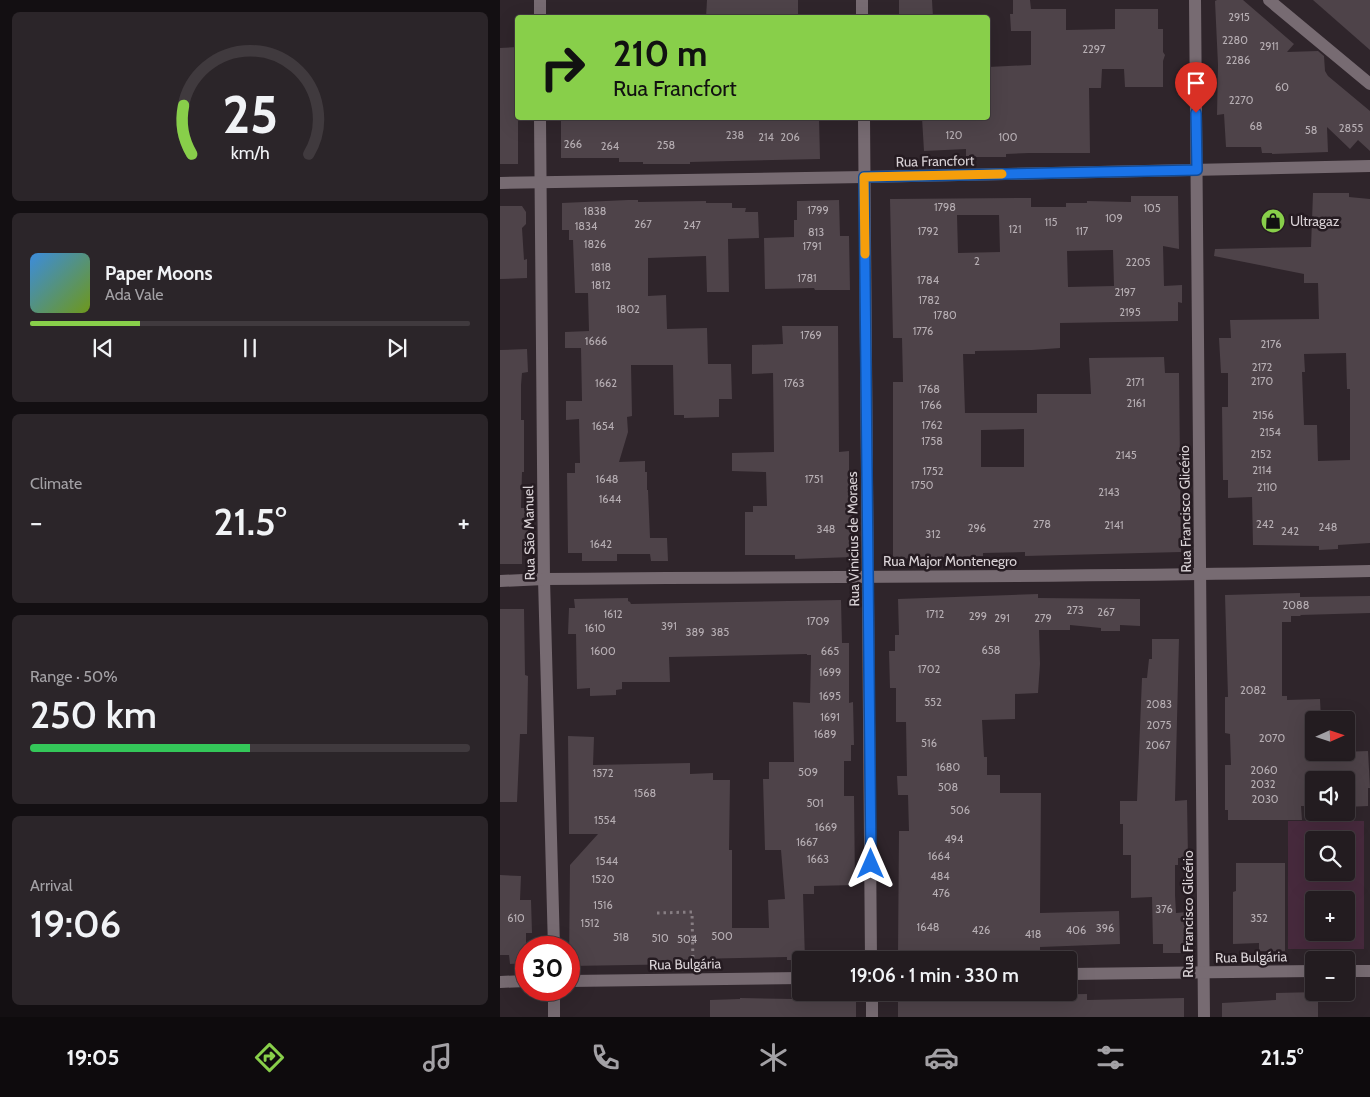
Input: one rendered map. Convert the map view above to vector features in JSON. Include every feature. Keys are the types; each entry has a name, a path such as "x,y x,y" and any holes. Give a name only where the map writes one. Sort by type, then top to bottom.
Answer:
{"street":[{"path":"540,0 540,15"},
{"path":"862,0 862,15"},
{"name":"Rua Francisco Glicério","path":"1196,0 1204,1017"},
{"path":"1269,0 1370,84"},
{"name":"Rua São Manuel","path":"540,120 544,579 554,936"},
{"name":"Rua Vinicius de Moraes","path":"864,120 871,951"},
{"name":"Rua Francfort","path":"500,183 1370,166"},
{"name":"Rua Major Montenegro","path":"500,581 869,576 1201,575 1370,571"},
{"path":"1355,971 1370,971"},
{"name":"Rua Bulgária","path":"1077,974 1305,972"},
{"name":"Rua Bulgária","path":"580,981 792,978"},
{"path":"500,982 515,981"},
{"path":"554,1001 554,1017"},
{"path":"872,1001 872,1017"}],"path":[{"path":"657,913 692,912 694,979"}],"shaded area":[{"path":"1288,821 1364,821 1364,949 1288,949"}],"building":[{"path":"707,0 798,0 798,15 706,15"},
{"path":"899,0 932,0 933,15 899,15"},
{"path":"1013,0 1030,0 1031,9 1066,9 1066,30 1115,29 1115,9 1158,9 1158,29 1163,29 1163,52 1165,55 1163,61 1163,87 1125,87 1124,69 1102,69 1101,88 1089,88 1090,153 1029,153 1006,154 1006,157 966,157 966,149 924,151 922,120 990,120 990,67 1031,65 1031,31 1011,31 1010,14 1013,14"},
{"path":"1243,0 1294,44 1287,52 1318,51 1324,56 1325,71 1328,76 1370,111 1370,151 1358,140 1350,149 1327,127 1328,152 1272,154 1262,153 1261,147 1226,147 1224,114 1217,115 1218,65 1215,1"},
{"path":"1313,0 1370,0 1370,50"},
{"path":"515,47 515,120 518,120 518,164 500,164 500,48"},
{"path":"561,120 819,120 820,159 643,164 643,162 619,162 619,158 561,158"},
{"path":"1313,193 1349,193 1349,197 1370,199 1370,543 1338,545 1338,549 1319,550 1319,546 1253,545 1252,497 1228,498 1228,480 1223,480 1222,407 1228,407 1228,373 1221,373 1219,338 1231,338 1230,320 1319,319 1318,283 1304,283 1304,274 1214,256 1215,249 1311,247","holes":["1346,353 1347,389 1350,389 1350,460 1318,461 1317,425 1304,425 1302,372 1305,372 1304,354"]},
{"path":"1131,196 1178,196 1179,249 1163,246 1164,286 1182,285 1182,303 1178,302 1178,321 1060,323 1060,348 975,351 975,354 963,354 965,413 1037,413 1037,394 1091,394 1089,358 1164,357 1165,373 1179,373 1181,552 1025,556 1025,552 983,553 983,556 893,559 893,382 903,382 902,338 893,338 890,199 1031,198 1031,207 1066,207 1066,203 1087,203 1087,201 1131,202","holes":["957,215 999,215 1000,252 958,253","1113,250 1114,286 1068,287 1067,251","1024,429 1024,467 981,467 981,430"]},
{"path":"638,200 638,202 706,201 706,203 732,203 732,208 746,208 745,212 758,212 759,238 728,239 729,292 707,292 706,256 648,258 648,296 666,295 667,329 707,328 708,364 731,364 732,399 719,399 719,417 684,418 684,415 674,415 673,365 631,365 632,416 627,417 628,432 619,462 645,461 650,538 667,538 668,561 651,561 650,554 617,554 617,561 582,561 582,553 568,553 567,473 575,473 575,463 580,463 579,419 566,420 566,401 582,401 581,348 565,348 565,332 589,331 588,293 575,293 573,240 569,240 569,230 562,230 562,203"},
{"path":"839,200 840,236 849,236 850,290 815,290 814,288 765,289 764,238 794,237 794,220 797,220 797,201"},
{"path":"500,206 522,206 526,212 526,224 522,228 524,260 527,259 527,278 500,279"},
{"path":"782,326 838,326 839,452 849,451 849,504 852,504 853,557 795,559 795,555 745,555 745,512 753,512 753,506 767,506 766,472 732,471 732,453 774,452 773,373 752,374 752,345 783,344"},
{"path":"527,349 528,372 522,373 521,385 521,420 524,420 524,472 522,472 521,508 528,508 528,539 522,540 522,564 500,564 500,350"},
{"path":"1300,593 1300,597 1370,596 1370,613 1300,615 1291,616 1291,622 1282,622 1282,696 1287,696 1287,700 1320,699 1321,711 1305,711 1305,761 1355,761 1355,751 1368,751 1370,788 1368,788 1368,806 1355,807 1355,771 1305,771 1304,806 1301,806 1302,820 1228,820 1228,810 1225,810 1225,765 1231,765 1230,734 1225,733 1225,697 1228,697 1225,595"},
{"path":"1038,594 1038,598 1140,599 1140,626 1120,625 1120,631 1101,631 1101,628 1070,625 1070,630 1039,630 1040,664 1038,693 1015,694 1015,719 982,720 984,757 987,757 987,775 1000,775 1000,793 1041,793 1040,913 1119,911 1120,944 1040,947 1040,951 898,951 899,831 909,831 908,795 898,795 897,776 907,776 906,722 896,722 896,688 890,688 889,651 895,651 895,635 899,635 898,599"},
{"path":"628,598 631,604 841,600 842,643 849,643 849,703 853,702 854,745 851,745 851,761 844,761 844,796 854,796 855,885 814,886 814,894 803,894 805,951 792,951 792,960 787,960 787,957 691,959 691,964 580,966 580,936 569,936 570,865 598,834 569,834 568,736 594,737 593,765 690,763 690,774 713,773 713,780 730,780 729,850 732,850 732,928 769,928 768,900 785,899 781,850 765,850 763,779 769,779 769,762 794,762 793,702 810,703 811,655 669,657 670,682 622,682 622,689 616,690 616,695 590,696 590,688 577,689 576,634 568,634 569,608 575,608 574,599"},
{"path":"500,609 524,609 525,675 528,676 527,734 520,734 517,802 500,802"},
{"path":"1152,639 1179,639 1175,801 1187,800 1188,858 1178,858 1178,865 1175,865 1175,895 1176,913 1187,912 1188,953 1163,953 1163,944 1153,944 1152,897 1131,898 1131,855 1123,855 1123,824 1120,824 1120,801 1137,801 1142,678 1147,678 1149,659 1152,659"},
{"path":"1236,863 1285,863 1285,951 1259,951 1259,943 1233,944 1233,892 1236,891"},
{"path":"500,875 521,876 520,900 531,900 532,933 526,933 526,936 515,936 515,964 510,964 509,955 500,955"},
{"path":"1305,992 1305,1001 1318,1001 1318,1017 1222,1017 1222,1003 1276,1000 1276,993"},
{"path":"1077,994 1087,994 1087,1000 1184,998 1184,1017 898,1017 898,1001 1077,1001"},
{"path":"710,1000 856,1001 856,1017 710,1017"}],"slow traffic":[{"path":"865,254 864,177 1002,174"}],"place":[{"name":"Ultragaz","path":"1273,221"}],"route":[{"path":"871,864 864,177 1197,170 1196,113"}]}
